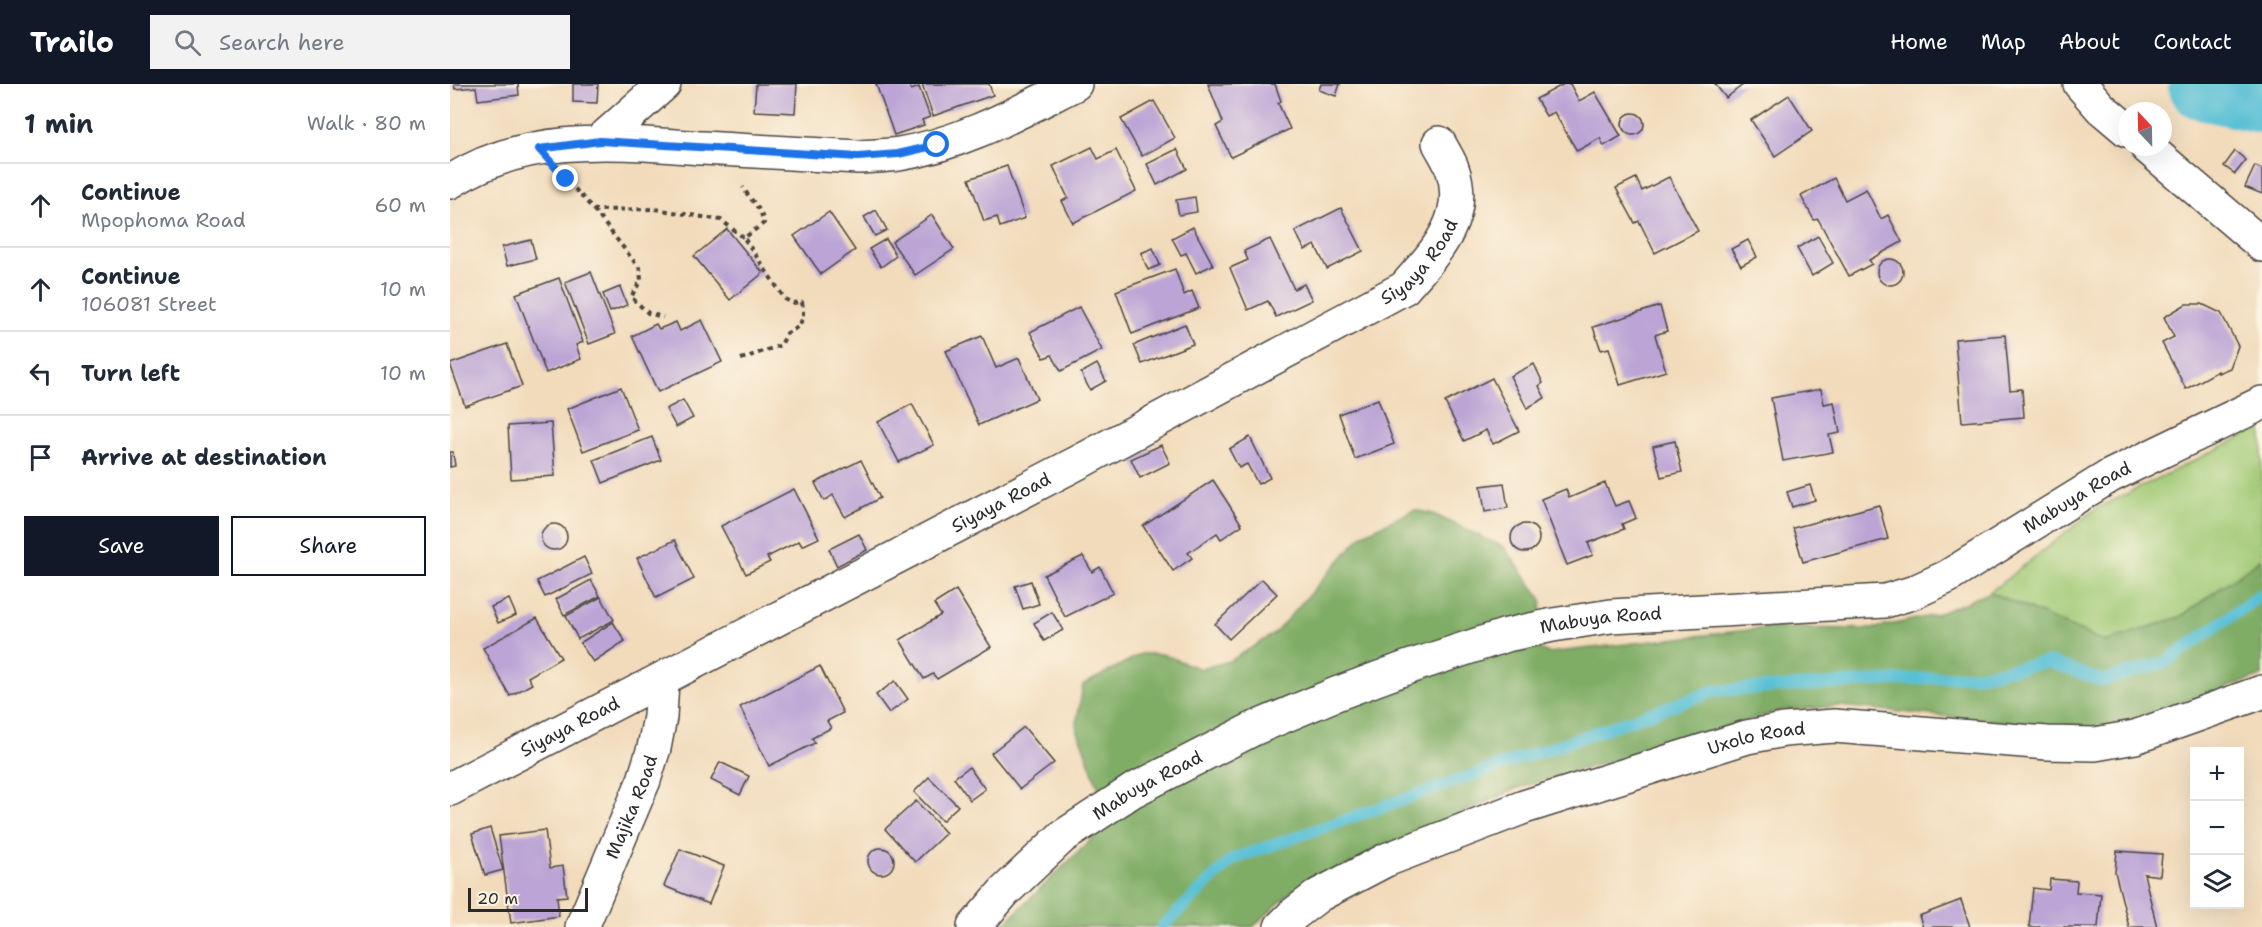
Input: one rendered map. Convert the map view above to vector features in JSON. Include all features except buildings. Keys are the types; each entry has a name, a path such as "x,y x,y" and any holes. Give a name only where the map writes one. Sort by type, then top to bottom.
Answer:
{"street":[{"path":"600,141 664,84"},
{"path":"450,182 481,164 521,150 600,141 858,157 898,154 937,145 990,126 1075,84"},
{"path":"2080,84 2101,108 2118,122"},
{"name":"Siyaya Road","path":"450,789 1293,349 1404,288 1435,254 1452,225 1457,202 1453,170 1439,143"},
{"path":"2158,156 2262,245"},
{"name":"Mabuya Road","path":"974,927 1004,892 1062,837 1132,791 1253,729 1336,694 1506,635 1552,625 1611,616 1885,601 1912,593 1947,577 2110,476 2262,403"},
{"name":"Majika Road","path":"582,927 644,780 654,748 660,717 662,680"},
{"name":"Uxolo Road","path":"1281,927 1319,895 1386,860 1524,807 1747,737 1784,730 1834,726 2047,743 2095,744 2135,737 2262,692"}],"path":[{"path":"539,149 594,210 640,269 641,280 631,297 648,313 663,317"},
{"path":"744,238 764,223 761,209 749,198 742,184 745,150"},
{"path":"594,210 655,209 721,220 744,238 785,299 793,303 802,302 804,311 803,320 795,329 787,333 782,345 741,359"}],"green space":[{"path":"2262,427 2262,558 2180,617 2105,642 1990,592 2096,509"},
{"path":"1414,510 1433,514 1504,547 1542,600 1538,648 1548,653 1766,628 1871,629 1935,615 1990,592 2105,642 2180,617 2262,558 2262,676 2095,731 1840,706 1783,710 1515,789 1293,890 1253,927 1001,927 1105,826 1102,798 1076,726 1083,685 1141,654 1162,654 1200,669 1230,661 1274,634 1363,534"}],"waterway":[{"path":"2204,84 2262,97"},
{"path":"1162,927 1233,859 1714,691 1980,675 2049,662 2102,681 2166,662 2262,594"}],"route":[{"path":"566,179 539,149 600,141 858,157 898,154 937,145"}]}
